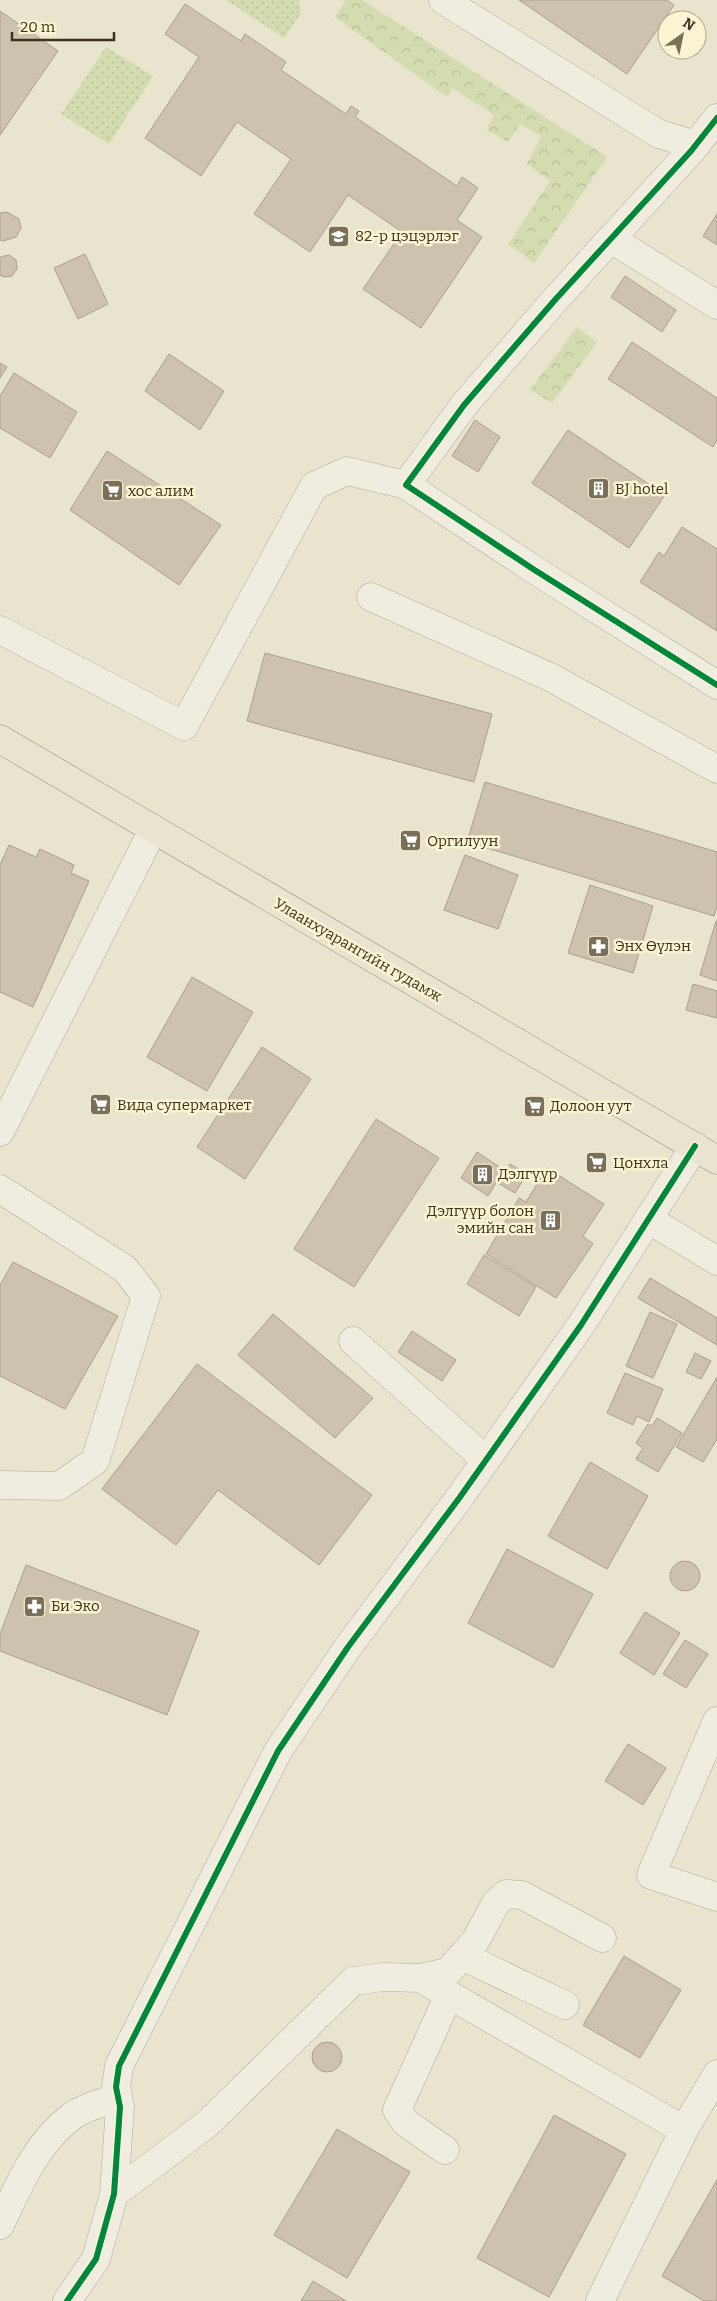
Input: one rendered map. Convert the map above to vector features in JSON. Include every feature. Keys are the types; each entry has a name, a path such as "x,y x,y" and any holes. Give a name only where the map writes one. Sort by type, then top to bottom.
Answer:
{"main road":[{"name":"Улаанхуарангийн гудамж","path":"0,740 706,1153"}],"street":[{"path":"443,0 659,134 696,145"},
{"path":"406,485 464,405 554,301 696,145 716,120"},
{"path":"611,239 717,305"},
{"path":"0,630 184,726 314,486 347,471 406,485 533,569 717,685"},
{"path":"371,597 550,677 717,769"},
{"path":"0,1132 153,830"},
{"path":"67,2301 96,2259 114,2194 120,2107 117,2098 116,2078 128,2045 278,1751 348,1646 486,1460 581,1325 648,1219 706,1153"},
{"path":"0,1189 125,1269 146,1296 94,1461 59,1486 0,1485"},
{"path":"648,1219 717,1261"},
{"path":"353,1341 486,1460"},
{"path":"717,1722 651,1875 717,1897"},
{"path":"114,2194 207,2124 353,1981 383,1977 420,1978 448,1972 476,1940 496,1903 506,1894 522,1895 602,1938"},
{"path":"462,1956 565,2005"},
{"path":"420,1978 684,2130"},
{"path":"445,2150 406,2123 398,2110 449,1995"},
{"path":"600,2301 684,2130 717,2074"},
{"path":"2,2213 40,2149 58,2128 72,2116 94,2105 117,2098"}],"green space":[{"path":"226,0 299,0 301,13 284,38"},
{"path":"346,0 362,0 607,157 534,263 508,244 550,181 527,164 541,136 520,124 508,142 486,129 494,115 452,88 447,97 335,17"},
{"path":"106,47 153,76 109,144 61,114"},
{"path":"577,327 597,342 552,403 530,390"}],"building":[{"path":"519,0 667,0 674,5 671,10 657,10 657,30 627,74"},
{"path":"185,4 241,41 245,34 286,62 281,70 346,114 351,106 359,111 355,117 457,186 462,177 478,188 457,220 482,237 421,328 363,289 402,232 348,195 310,252 254,214 291,159 237,122 201,176 145,138 199,57 165,34"},
{"path":"0,11 58,51 0,135"},
{"path":"7,212 19,219 21,228 16,237 3,241 0,240 0,213"},
{"path":"717,214 717,245 703,236"},
{"path":"85,254 108,304 78,319 54,268"},
{"path":"9,255 16,260 17,269 12,276 4,277 0,275 0,257"},
{"path":"625,276 676,310 662,332 611,297"},
{"path":"632,342 717,398 717,440 713,447 608,379"},
{"path":"169,354 224,391 200,430 145,391"},
{"path":"0,363 7,367 0,378"},
{"path":"14,373 77,412 50,458 0,428 0,396"},
{"path":"475,420 500,437 478,472 452,456"},
{"name":"BJ hotel","path":"568,430 665,495 629,548 532,483"},
{"path":"107,451 221,525 179,585 70,510"},
{"path":"682,527 717,549 717,631 640,582 659,552 664,556"},
{"path":"265,653 492,714 474,782 247,721"},
{"path":"485,782 717,852 717,907 714,916 467,842"},
{"path":"9,845 36,857 40,849 74,865 71,873 89,881 33,1007 0,992 0,865"},
{"path":"465,855 518,875 498,929 444,910"},
{"path":"590,885 653,906 633,973 568,953"},
{"path":"717,921 717,981 700,975"},
{"path":"192,977 253,1012 207,1091 147,1057"},
{"path":"693,984 717,991 717,1018 686,1010"},
{"path":"262,1047 311,1079 245,1179 197,1147"},
{"path":"376,1119 439,1158 354,1287 294,1249"},
{"name":"Дэлгүүр","path":"477,1152 504,1170 488,1196 461,1178"},
{"path":"510,1164 527,1174 515,1193 498,1183"},
{"name":"Дэлгүүр болон эмийн сан","path":"547,1168 604,1204 583,1236 593,1244 556,1298 486,1254 519,1198 526,1202"},
{"path":"484,1255 536,1287 519,1316 467,1284"},
{"path":"13,1262 118,1316 65,1409 0,1376 0,1285"},
{"path":"650,1278 717,1318 717,1345 638,1298"},
{"path":"650,1312 677,1324 653,1378 626,1366"},
{"path":"273,1314 373,1398 335,1438 238,1355"},
{"path":"412,1331 456,1360 442,1381 398,1352"},
{"path":"695,1353 711,1361 701,1379 686,1372"},
{"path":"197,1364 372,1495 319,1565 218,1490 176,1545 102,1489"},
{"path":"625,1373 663,1389 649,1422 637,1416 633,1425 607,1413"},
{"path":"717,1377 717,1439 703,1462 676,1447"},
{"path":"657,1418 682,1433 658,1472 636,1459 643,1448 636,1443 648,1424 652,1426"},
{"path":"590,1462 648,1496 607,1569 548,1536"},
{"path":"507,1549 593,1594 553,1668 468,1623"},
{"path":"685,1561 695,1566 700,1576 695,1586 685,1591 675,1586 670,1576 675,1566"},
{"path":"26,1565 199,1631 167,1715 0,1651 0,1634"},
{"path":"645,1612 680,1633 654,1675 620,1653"},
{"path":"685,1640 708,1654 686,1688 663,1674"},
{"path":"628,1744 666,1768 643,1805 605,1781"},
{"path":"624,1956 681,1990 640,2058 583,2025"},
{"path":"327,2042 337,2047 342,2057 337,2067 327,2072 317,2067 312,2057 317,2047"},
{"path":"554,2115 626,2154 549,2297 477,2258"},
{"path":"337,2129 410,2172 347,2278 274,2235"},
{"path":"717,2180 717,2301 704,2301 662,2276"},
{"path":"313,2281 346,2301 301,2301"}],"cycle path":[{"path":"717,118 691,151 554,301 464,405 406,485 533,569 717,685"},
{"path":"67,2301 96,2259 114,2194 120,2107 116,2087 119,2066 278,1751 348,1647 460,1497 581,1325 695,1146"}],"place":[{"name":"82-р цэцэрлэг","path":"339,236"},
{"name":"BJ hotel","path":"599,489"},
{"name":"хос алим","path":"112,491"},
{"name":"Оргилуун","path":"411,841"},
{"name":"Энх Өүлэн","path":"599,946"},
{"name":"Вида супермаркет","path":"101,1105"},
{"name":"Долоон уут","path":"534,1106"},
{"name":"Цонхла","path":"597,1163"},
{"name":"Дэлгүүр","path":"482,1174"},
{"name":"Дэлгүүр болон эмийн сан","path":"550,1220"},
{"name":"Би Эко","path":"35,1606"}]}
